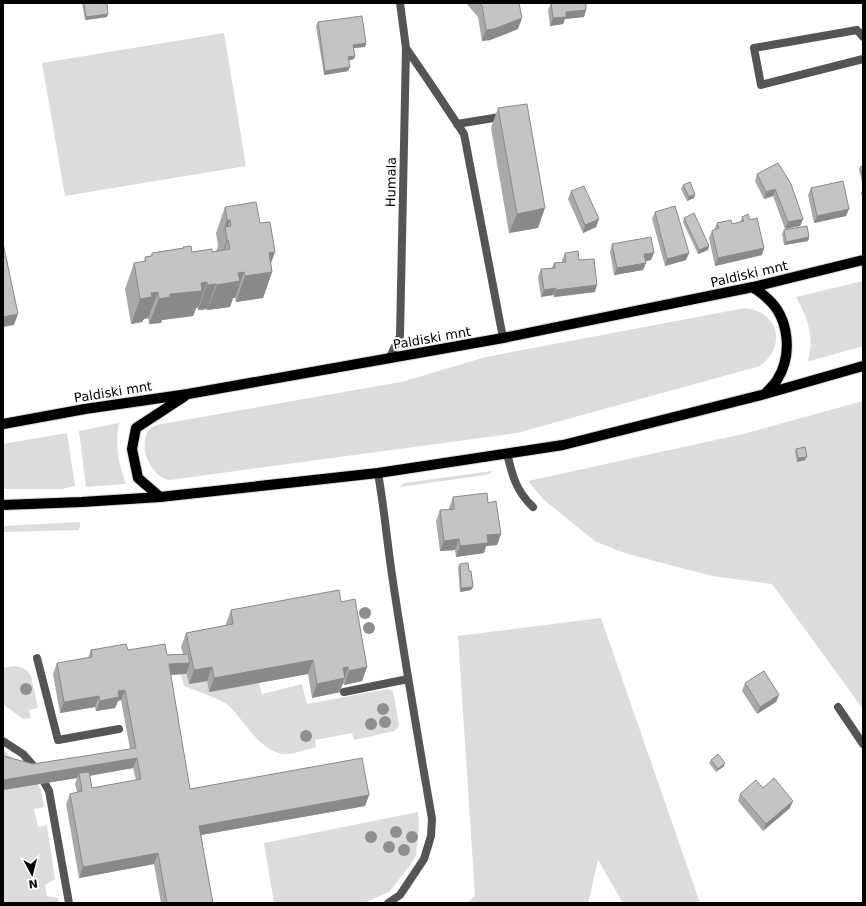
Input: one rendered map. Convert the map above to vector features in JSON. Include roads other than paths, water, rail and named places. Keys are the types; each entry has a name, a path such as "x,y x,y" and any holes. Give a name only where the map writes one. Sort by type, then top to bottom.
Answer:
{"main road":[{"name":"Paldiski mnt","path":"3,424 85,409 188,394 503,338 753,287 863,260"},
{"path":"753,287 769,299 780,316 786,335 786,355 783,368 777,380 765,394"},
{"path":"3,505 160,497 378,472 563,445 765,394 863,366"},
{"path":"160,497 138,478 132,449 136,428 188,394"}],"street":[{"name":"Humala","path":"389,359 400,336 406,48 400,3"},
{"path":"863,37 857,30 754,48 762,84 863,59"},
{"path":"406,48 464,134 503,338"},
{"path":"457,124 514,115"},
{"path":"507,453 512,478 526,501 533,507"},
{"path":"378,472 408,679 432,819 431,836 424,859 400,895 388,903"},
{"path":"37,658 58,740 120,729"},
{"path":"344,692 408,679"},
{"path":"838,707 863,744"},
{"path":"3,741 23,754 38,771 49,791 69,903"}]}
